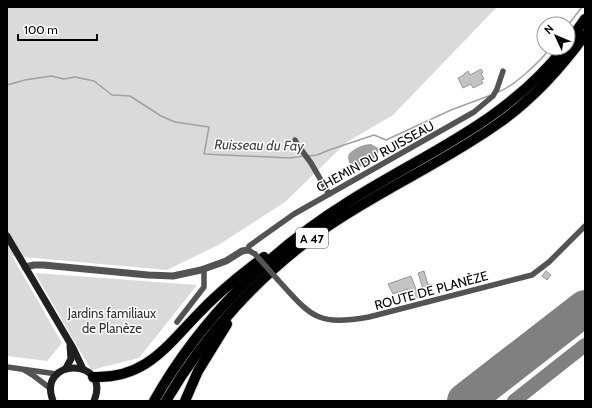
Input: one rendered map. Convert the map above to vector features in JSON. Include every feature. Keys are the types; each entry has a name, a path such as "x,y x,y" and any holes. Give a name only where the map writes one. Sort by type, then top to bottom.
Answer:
{"highway":[{"path":"576,32 585,19"},
{"name":"A 47","path":"166,401 194,357 210,336 252,290 294,251 360,205 464,147 500,123 543,87 585,35"},
{"name":"A 47","path":"154,401 185,352 213,318 247,281 290,243 314,224 352,199 441,149 486,121 524,91 557,56"},
{"path":"93,377 106,377 122,374 151,360 163,351 201,310 226,287 276,248 290,243"},
{"path":"185,401 198,371 214,344 252,290"}],"main road":[{"path":"7,236 70,343 83,369"},
{"path":"53,401 51,389 54,378 66,368 71,359 70,343"},
{"path":"66,368 77,367 83,369 93,377 96,383 96,399"}],"street":[{"name":"CHEMIN DU RUISSEAU","path":"248,250 248,246 251,243 294,214 474,112 494,93 503,71"},
{"path":"295,140 296,144 306,156 329,194"},
{"name":"ROUTE DE PLANÈZE","path":"248,250 255,254 302,307 312,315 319,318 337,321 353,320 532,275 549,262 585,226"},
{"path":"25,267 38,265 174,276 204,270 226,261 242,251 248,250"},
{"path":"177,322 204,287 204,270"},
{"path":"7,367 30,369 57,374"},
{"path":"18,368 34,376 51,389"}],"green space":[{"path":"7,7 497,7 393,115 347,142 285,202 220,244 167,270 12,256 62,343 47,361 7,356"},
{"name":"Jardins familiaux de Planèze","path":"35,273 197,285 139,358 91,370"}],"shaded area":[{"path":"371,144 378,148 378,155 357,168 353,167 349,161 349,154 359,147"}],"building":[{"path":"481,69 483,72 481,74 484,79 481,80 483,83 473,88 471,84 463,88 458,78 468,71 470,75"},
{"path":"424,271 428,285 431,284 433,290 425,295 418,273"},
{"path":"546,271 551,275 547,280 542,276"},
{"path":"411,276 419,297 412,300 407,289 393,294 388,284"}],"waterway":[{"name":"Ruisseau du Fay","path":"575,16 582,7"},
{"name":"Ruisseau du Fay","path":"498,92 511,85 543,56"},
{"name":"Ruisseau du Fay","path":"7,85 25,80 51,76 64,79 75,77 94,81 112,95 130,96 161,116 175,122 209,127 204,154 290,158 303,156"},
{"name":"Ruisseau du Fay","path":"309,156 317,155 374,135 386,140 451,110 491,95"}],"taxiway":[{"path":"514,401 585,345"}],"runway":[{"path":"465,401 585,308"}]}
